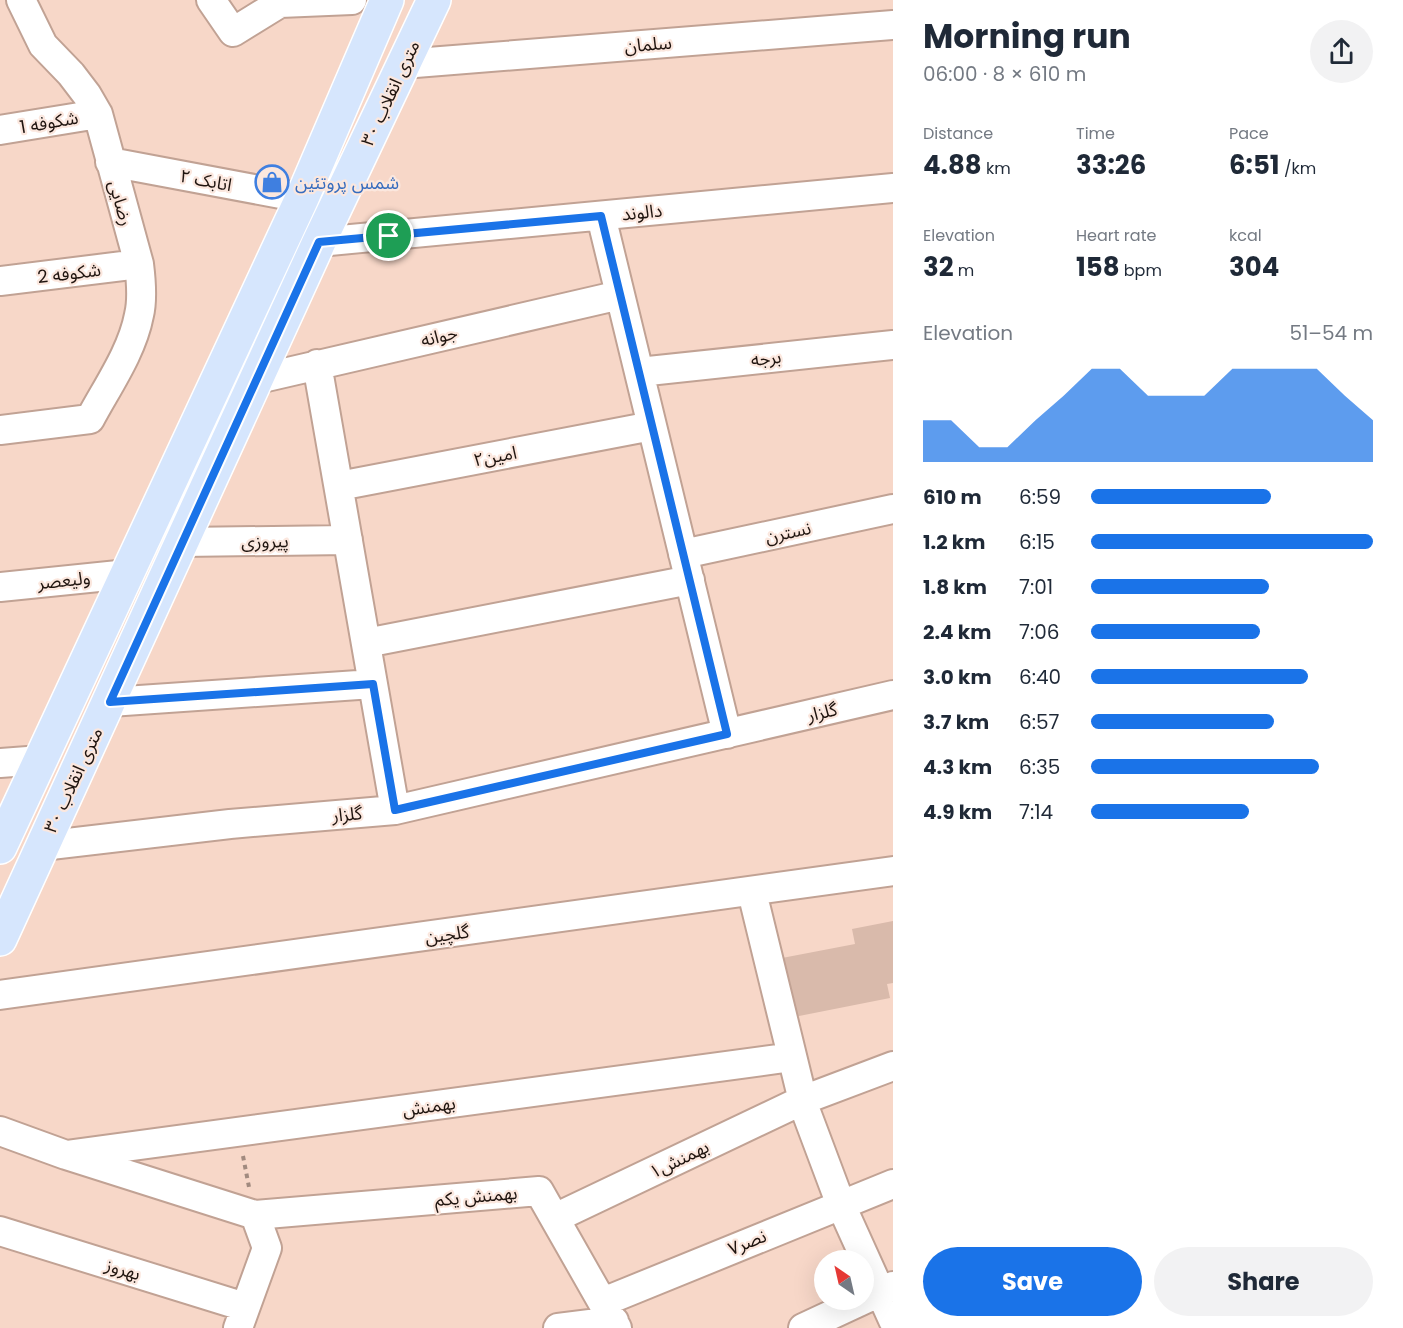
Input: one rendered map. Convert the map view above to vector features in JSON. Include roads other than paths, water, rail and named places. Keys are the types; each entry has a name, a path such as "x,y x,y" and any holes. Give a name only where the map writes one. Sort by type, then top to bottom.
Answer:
{"main road":[{"name":"۳۰ متری انقلاب","path":"0,847 302,198 387,0"},
{"name":"۳۰ متری انقلاب","path":"0,939 319,242 434,0"}],"street":[{"path":"0,13 19,0"},
{"name":"رضایی","path":"0,430 90,419 131,342 140,314 139,264 98,114 71,74 42,45 19,0"},
{"path":"211,0 233,32 280,3 352,0"},
{"name":"سلمان","path":"403,64 893,24"},
{"name":"شکوفه 1","path":"0,130 98,114"},
{"name":"اتابک ۲","path":"110,162 302,198"},
{"name":"دالوند","path":"319,242 893,188"},
{"path":"601,216 727,734"},
{"name":"شکوفه 2","path":"0,281 139,264"},
{"name":"جوانه","path":"258,379 620,295"},
{"name":"برجه","path":"639,372 893,345"},
{"path":"317,364 395,810"},
{"name":"امین۲","path":"339,486 652,426"},
{"name":"نسترن","path":"366,643 687,567 893,509"},
{"name":"پیروزی","path":"182,542 348,540"},
{"name":"ولیعصر","path":"0,587 128,574"},
{"path":"110,702 373,684"},
{"name":"گلزار","path":"42,846 230,824 395,810 893,696"},
{"path":"0,763 41,760"},
{"name":"گلچین","path":"0,995 893,871"},
{"path":"752,892 803,1100 841,1205 887,1288 893,1320"},
{"name":"بهمنش","path":"66,1155 792,1057"},
{"name":"بهمنش۱","path":"555,1218 803,1100 893,1066"},
{"name":"بهمنش","path":"0,1131 66,1155 255,1215"},
{"name":"نصر۷","path":"558,1328 611,1317 841,1205 893,1184"},
{"name":"بهمنش یکم","path":"255,1215 539,1191 611,1317"},
{"path":"242,1318 267,1248 255,1215"},
{"name":"بهروز","path":"0,1231 242,1318"},
{"path":"803,1328 887,1288"}],"place":[{"name":"شمس پروتئین","path":"272,182"}]}
